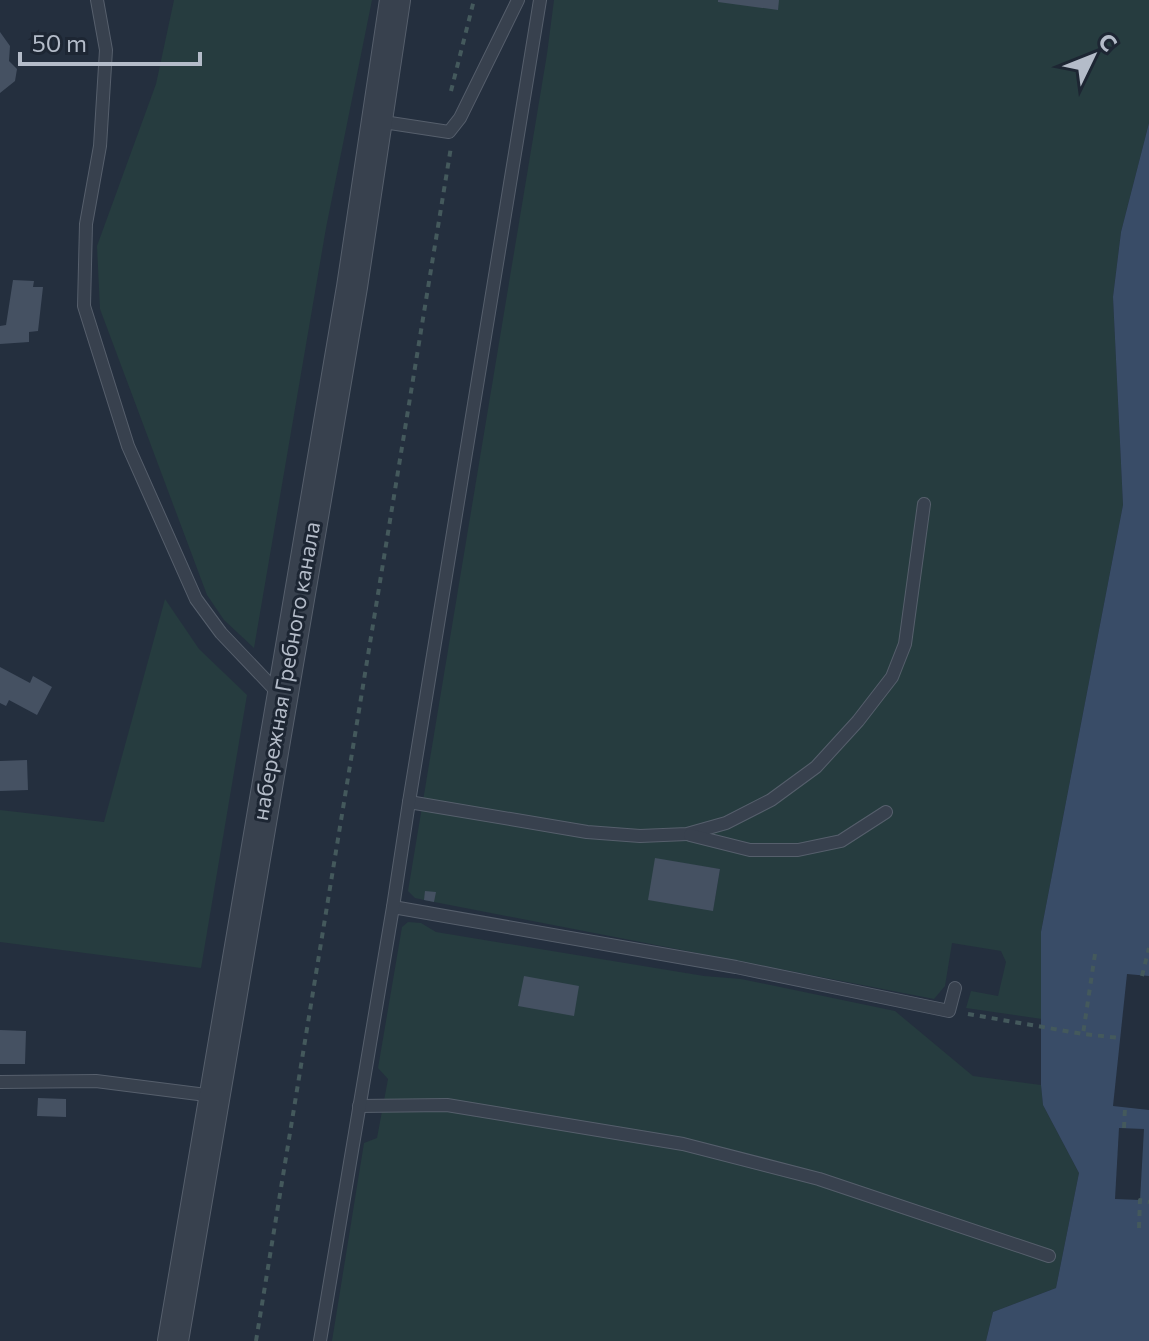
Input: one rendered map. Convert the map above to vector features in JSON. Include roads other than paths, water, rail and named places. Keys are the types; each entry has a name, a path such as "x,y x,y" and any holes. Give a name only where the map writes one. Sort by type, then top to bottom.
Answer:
{"street":[{"name":"набережная Гребного канала","path":"173,1341 349,303 395,0"}],"lane":[{"path":"97,0 106,50 100,146 86,224 84,306 128,446 196,599 221,633 281,696"},
{"path":"377,121 449,132 460,118 518,0"},
{"path":"320,1341 540,0"},
{"path":"409,802 587,832 640,836 687,834 726,823 771,800 816,767 858,721 892,677 905,644 924,504"},
{"path":"687,834 750,850 798,850 841,841 886,812"},
{"path":"393,907 736,967 949,1011 955,988"},
{"path":"0,1082 96,1081 214,1096"},
{"path":"359,1106 447,1105 683,1144 819,1179 1049,1256"}],"water":[{"path":"1149,123 1149,1341 986,1341 993,1312 1056,1288 1079,1173 1043,1105 1041,932 1123,505 1113,297 1121,232"}]}
